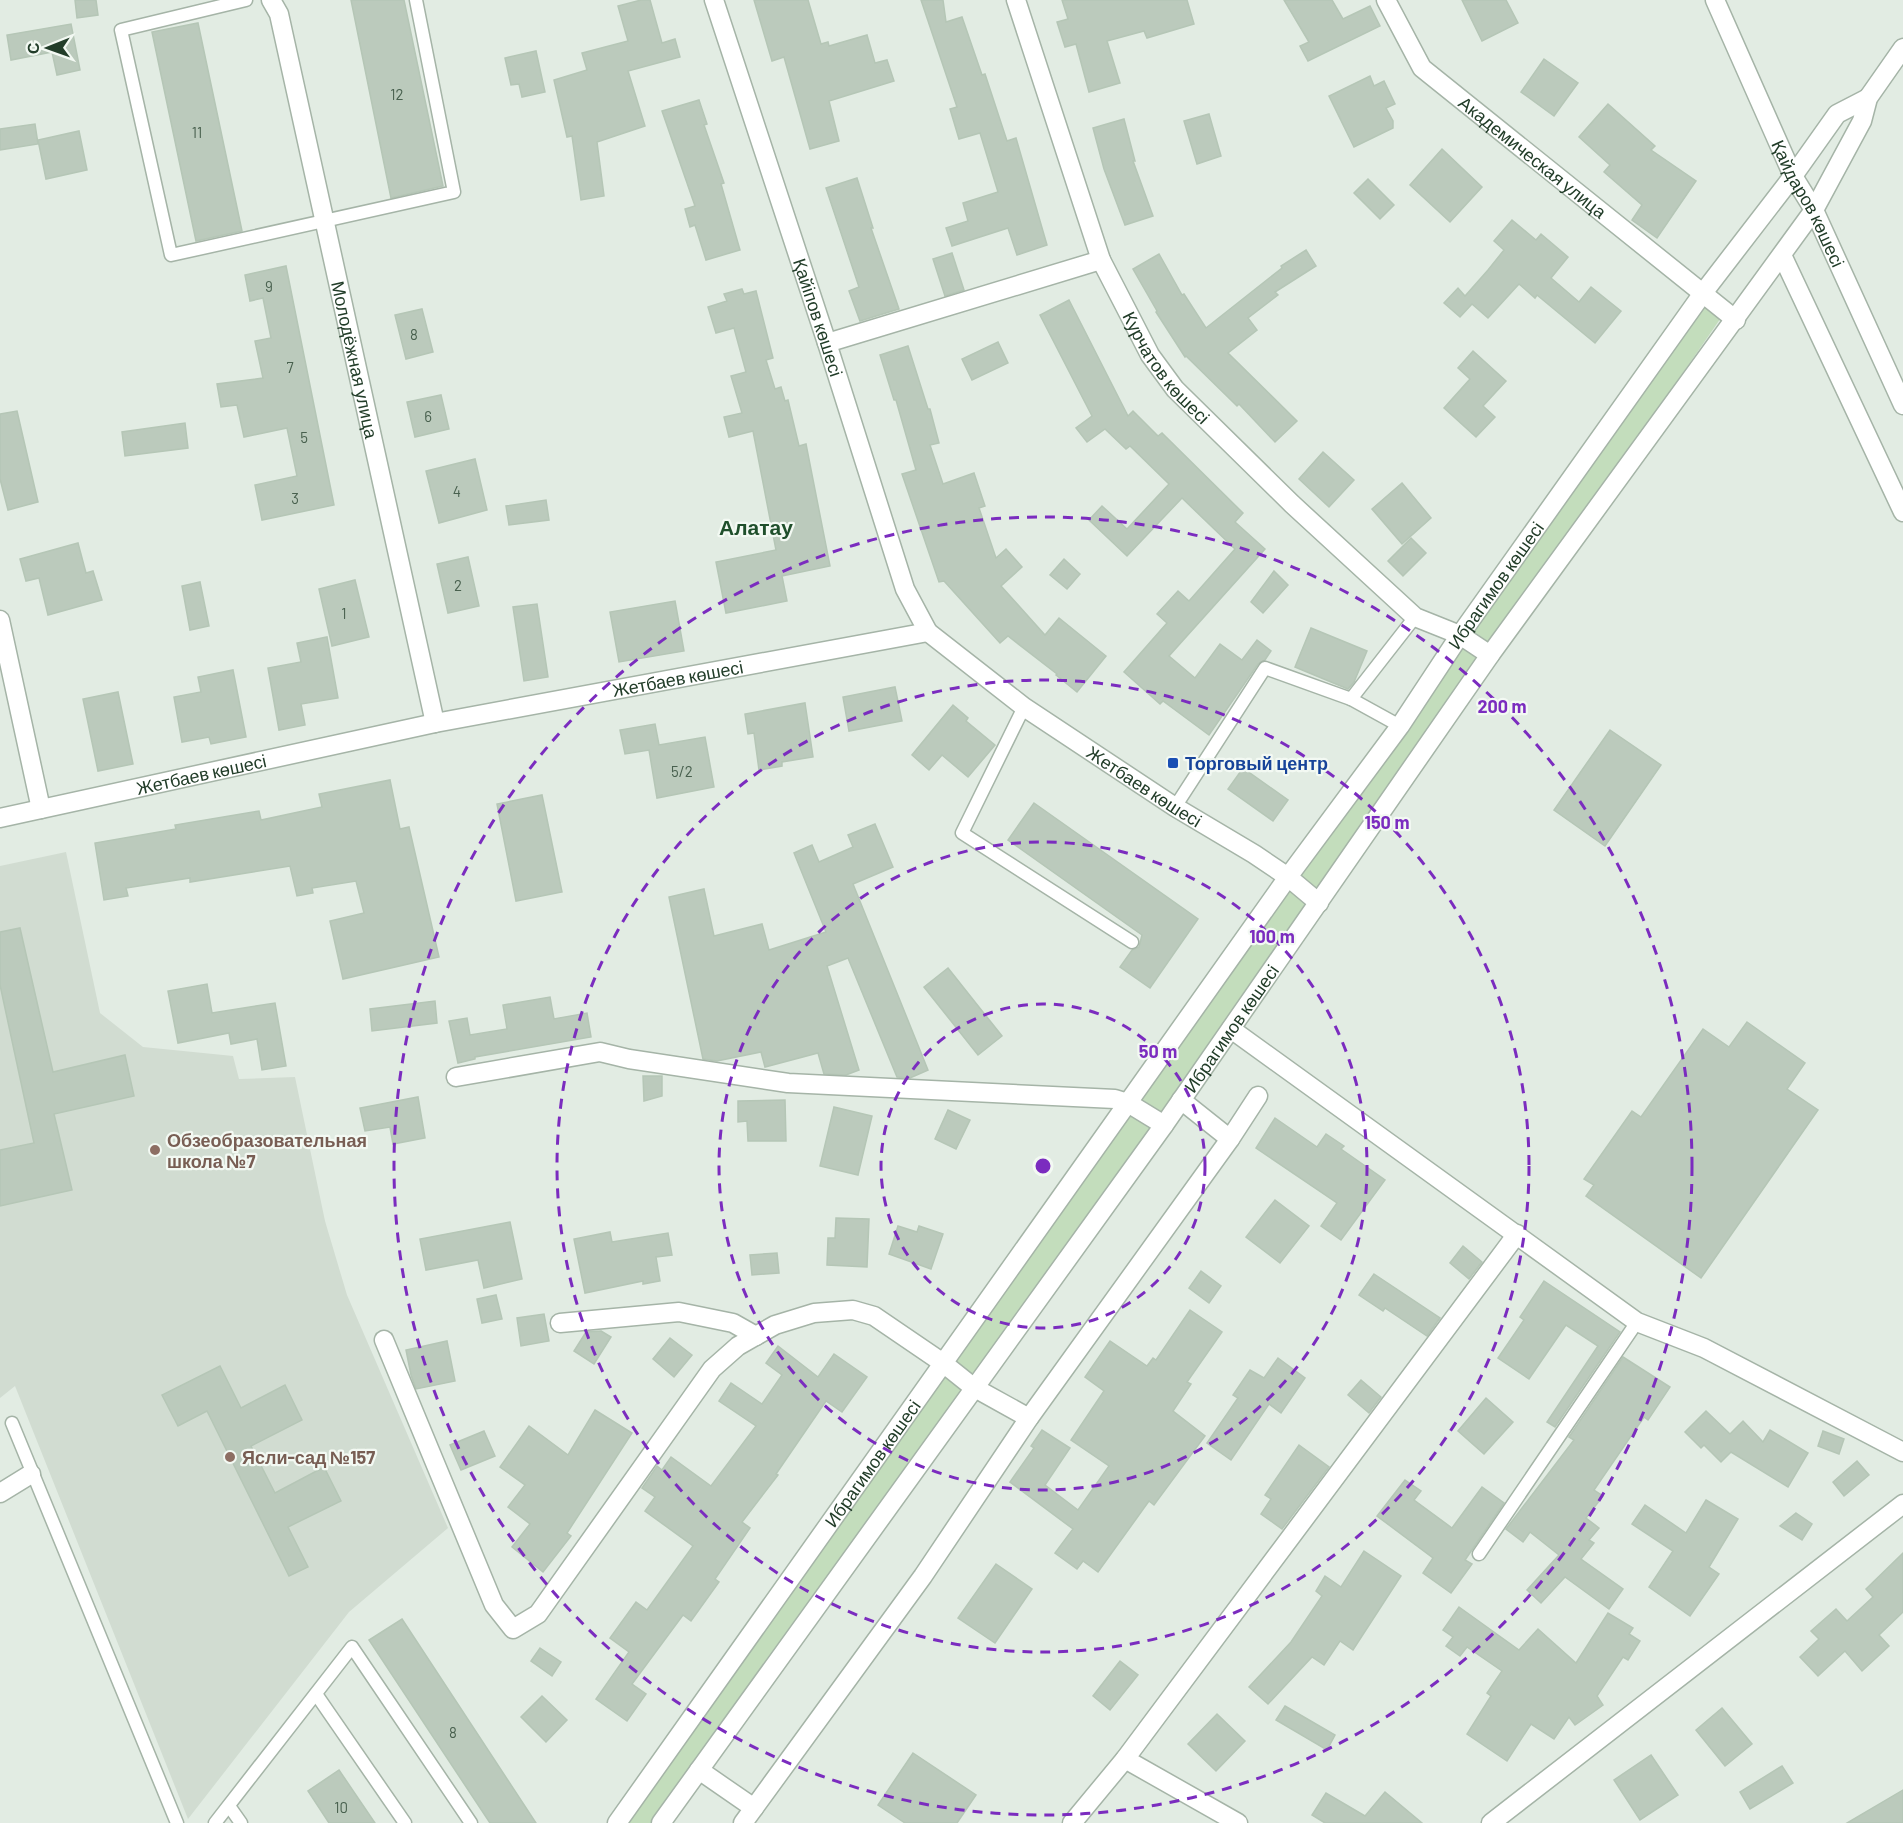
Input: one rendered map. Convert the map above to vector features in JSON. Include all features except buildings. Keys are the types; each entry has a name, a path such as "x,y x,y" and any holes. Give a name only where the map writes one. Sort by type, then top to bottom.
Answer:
{"street":[{"name":"Молодёжная улица","path":"272,0 279,14 435,723"},
{"name":"Қайіпов көшесі","path":"714,0 905,589 928,632"},
{"name":"Курчатов көшесі","path":"1016,0 1101,260 1150,355 1175,389 1292,504 1415,617 1460,635 1490,655"},
{"name":"Академическая улица","path":"1386,0 1422,68 1703,293"},
{"name":"Қайдаров көшесі","path":"1715,0 1793,176 1814,210 1903,405"},
{"name":"Ибрагимов көшесі","path":"661,1823 1164,1125 1490,655 1814,210 1862,121 1868,98 1903,48"},
{"name":"Ибрагимов көшесі","path":"617,1823 1288,877 1400,726 1460,635 1703,293 1793,176 1837,114 1868,98"},
{"path":"1782,255 1903,512"},
{"path":"827,343 1101,260"},
{"path":"1703,293 1736,320"},
{"path":"0,620 41,809"},
{"name":"Жетбаев көшесі","path":"0,818 435,723 928,632 1024,707 1175,807 1288,877"},
{"path":"1288,877 1319,903"},
{"path":"1231,1029 1637,1322 1704,1348 1903,1452"},
{"path":"456,1077 600,1052 629,1059 788,1083 1115,1099 1128,1103 1164,1125"},
{"path":"743,1823 923,1576 1029,1418 1230,1139 1258,1096"},
{"path":"1181,1100 1230,1139"},
{"path":"1072,1823 1125,1759 1517,1234"},
{"path":"384,1340 494,1605 513,1629 538,1614 712,1370 738,1346 775,1325 814,1314 853,1310 874,1316 943,1362 973,1387 1029,1418"},
{"path":"560,1323 679,1312 733,1323 756,1336"},
{"path":"0,1494 31,1474"},
{"path":"1491,1823 1903,1504"},
{"path":"1125,1759 1238,1823"},
{"path":"699,1770 754,1808"}],"lane":[{"path":"246,0 121,30 171,255 454,192 416,0"},
{"path":"1351,699 1415,617"},
{"path":"1175,807 1265,668 1351,699 1400,726"},
{"path":"1024,707 962,833 1132,942"},
{"path":"1479,1554 1637,1322"},
{"path":"12,1423 31,1474 177,1823"},
{"path":"214,1823 352,1647 471,1823"},
{"path":"316,1694 405,1823"},
{"path":"229,1806 241,1823"}],"shaded area":[{"path":"66,852 100,1013 143,1047 233,1056 239,1079 295,1077 325,1221 347,1295 448,1528 349,1612 188,1819 15,1386 0,1398 0,866"}],"green space":[{"path":"1704,296 1725,312 1490,652 1464,636"},
{"path":"1462,640 1487,656 1318,898 1296,878"},
{"path":"1291,884 1315,904 1162,1119 1138,1103"},
{"path":"1133,1109 1159,1126 657,1823 622,1823"}],"place":[{"name":"Торговый центр","path":"1173,763"},
{"name":"Обзеобразовательная школа №7","path":"155,1150"},
{"name":"Ясли-сад №157","path":"230,1457"}],"district":[{"name":"Алатау","path":"756,526"}]}
